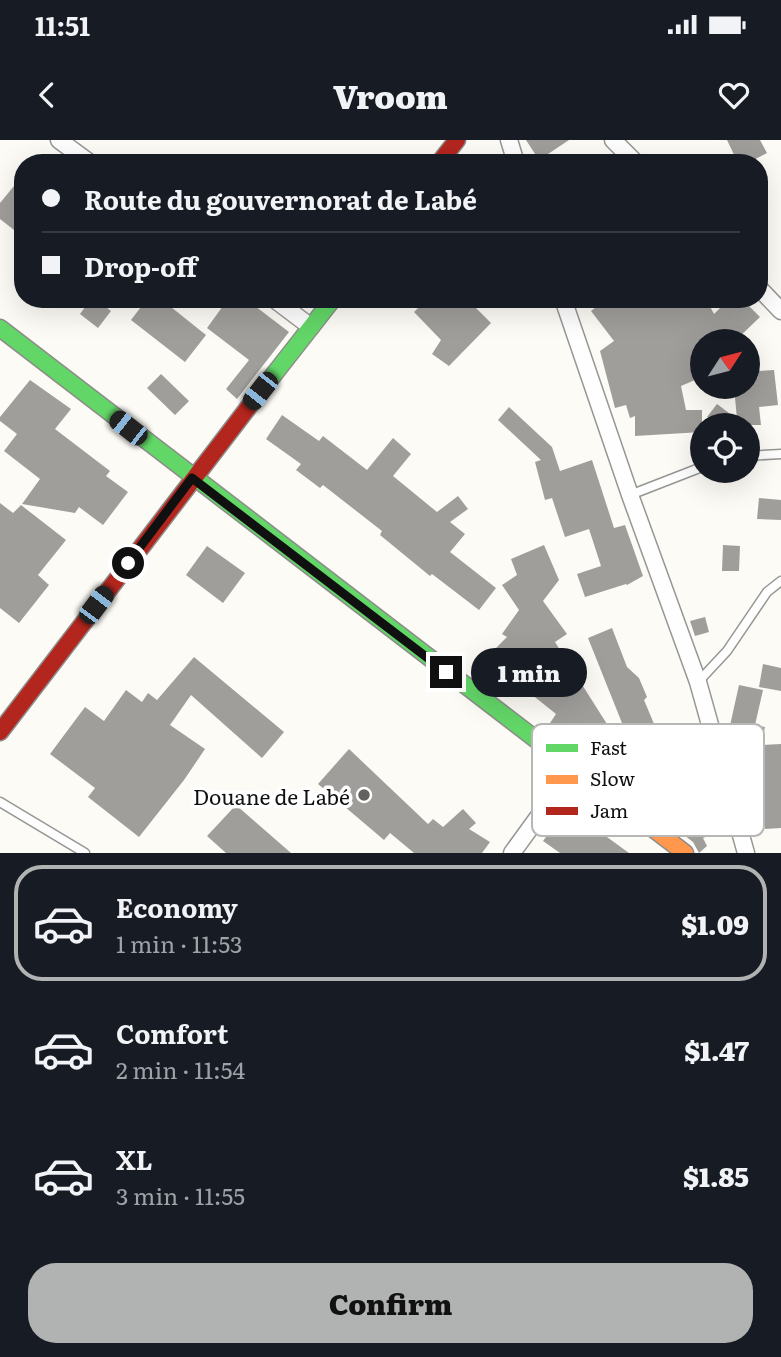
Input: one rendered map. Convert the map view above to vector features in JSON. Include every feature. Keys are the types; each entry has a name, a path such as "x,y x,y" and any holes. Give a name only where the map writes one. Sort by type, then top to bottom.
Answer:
{"street":[{"path":"59,140 78,154"},
{"path":"446,154 457,140"},
{"path":"613,140 627,154"},
{"path":"768,297 781,311"},
{"path":"286,308 311,327"},
{"path":"0,732 192,478 326,308"},
{"path":"566,308 698,682 710,724"},
{"path":"0,328 532,738"},
{"path":"512,853 532,825"},
{"path":"662,836 685,853"},
{"path":"741,836 746,853"}],"lane":[{"path":"760,455 781,454"},
{"path":"630,495 690,472"},
{"path":"698,682 727,651 767,592 781,581"},
{"path":"0,802 85,853"}],"building":[{"path":"526,140 569,140 548,154 535,154"},
{"path":"727,140 760,140 767,153 765,154 734,154"},
{"path":"14,186 14,230 0,219 0,203"},
{"path":"84,308 107,308 111,311 98,328 80,314"},
{"path":"140,308 172,308 206,335 185,362 131,320"},
{"path":"221,308 258,308 289,332 237,399 226,389 249,360 207,328"},
{"path":"418,308 476,308 491,323 449,366 432,354 441,340 414,312"},
{"path":"595,308 711,308 714,314 720,308 751,308 760,317 748,329 690,329 690,382 681,386 686,410 702,410 702,413 690,413 690,433 635,436 635,416 630,418 626,405 615,408 600,351 614,341 591,311"},
{"path":"774,370 778,405 759,407 760,413 736,413 735,399 760,399 760,371"},
{"path":"161,374 189,401 175,415 147,388"},
{"path":"30,380 71,409 55,429 110,471 106,476 128,492 103,525 79,507 75,513 22,504 40,479 4,451 17,434 0,421 0,417"},
{"path":"717,404 729,413 710,413"},
{"path":"509,407 552,447 560,471 592,460 614,528 625,525 643,576 627,585 585,597 577,574 601,566 589,529 565,537 552,498 545,500 535,462 541,460 498,420"},
{"path":"282,415 319,441 323,436 367,470 393,438 411,454 393,476 437,512 458,496 468,509 450,522 465,534 450,552 496,588 479,610 432,574 430,576 380,535 382,531 323,485 320,488 296,470 301,464 266,439"},
{"path":"759,498 781,500 781,520 757,519"},
{"path":"0,503 13,513 21,505 66,540 38,575 49,585 19,623 0,608"},
{"path":"544,545 559,580 543,601 567,634 555,642 607,724 549,724 556,714 486,658 507,637 502,634 519,610 502,585 517,575 511,559"},
{"path":"723,545 740,546 739,571 722,571"},
{"path":"207,546 245,573 223,603 186,575"},
{"path":"705,617 709,632 695,636 690,621"},
{"path":"612,628 627,667 639,678 647,697 644,700 654,724 622,724 588,638"},
{"path":"194,657 284,732 262,758 191,695 170,725 205,749 139,837 88,797 95,788 50,754 85,707 104,721 126,690 142,702 148,693 157,700"},
{"path":"763,664 781,668 781,691 759,687"},
{"path":"739,685 763,690 755,724 730,724"},
{"path":"781,744 781,828 765,829 764,745"},
{"path":"349,749 428,824 433,819 443,827 463,809 476,823 469,829 490,842 482,853 414,853 390,833 384,840 318,784"},
{"path":"236,805 291,853 226,853 207,836"},
{"path":"547,836 606,836 629,853 560,853 543,841"},
{"path":"685,836 708,836 703,838 707,846 699,853 693,842"}],"traffic: fast":[{"path":"257,396 326,308"},
{"path":"0,328 532,736"}],"traffic: slow":[{"path":"663,836 685,853"}],"traffic: jam":[{"path":"446,154 457,140"},
{"path":"0,732 257,396"}],"place":[{"name":"Douane de Labé","path":"364,795"}],"route":[{"path":"128,563 192,478 446,672"}]}
